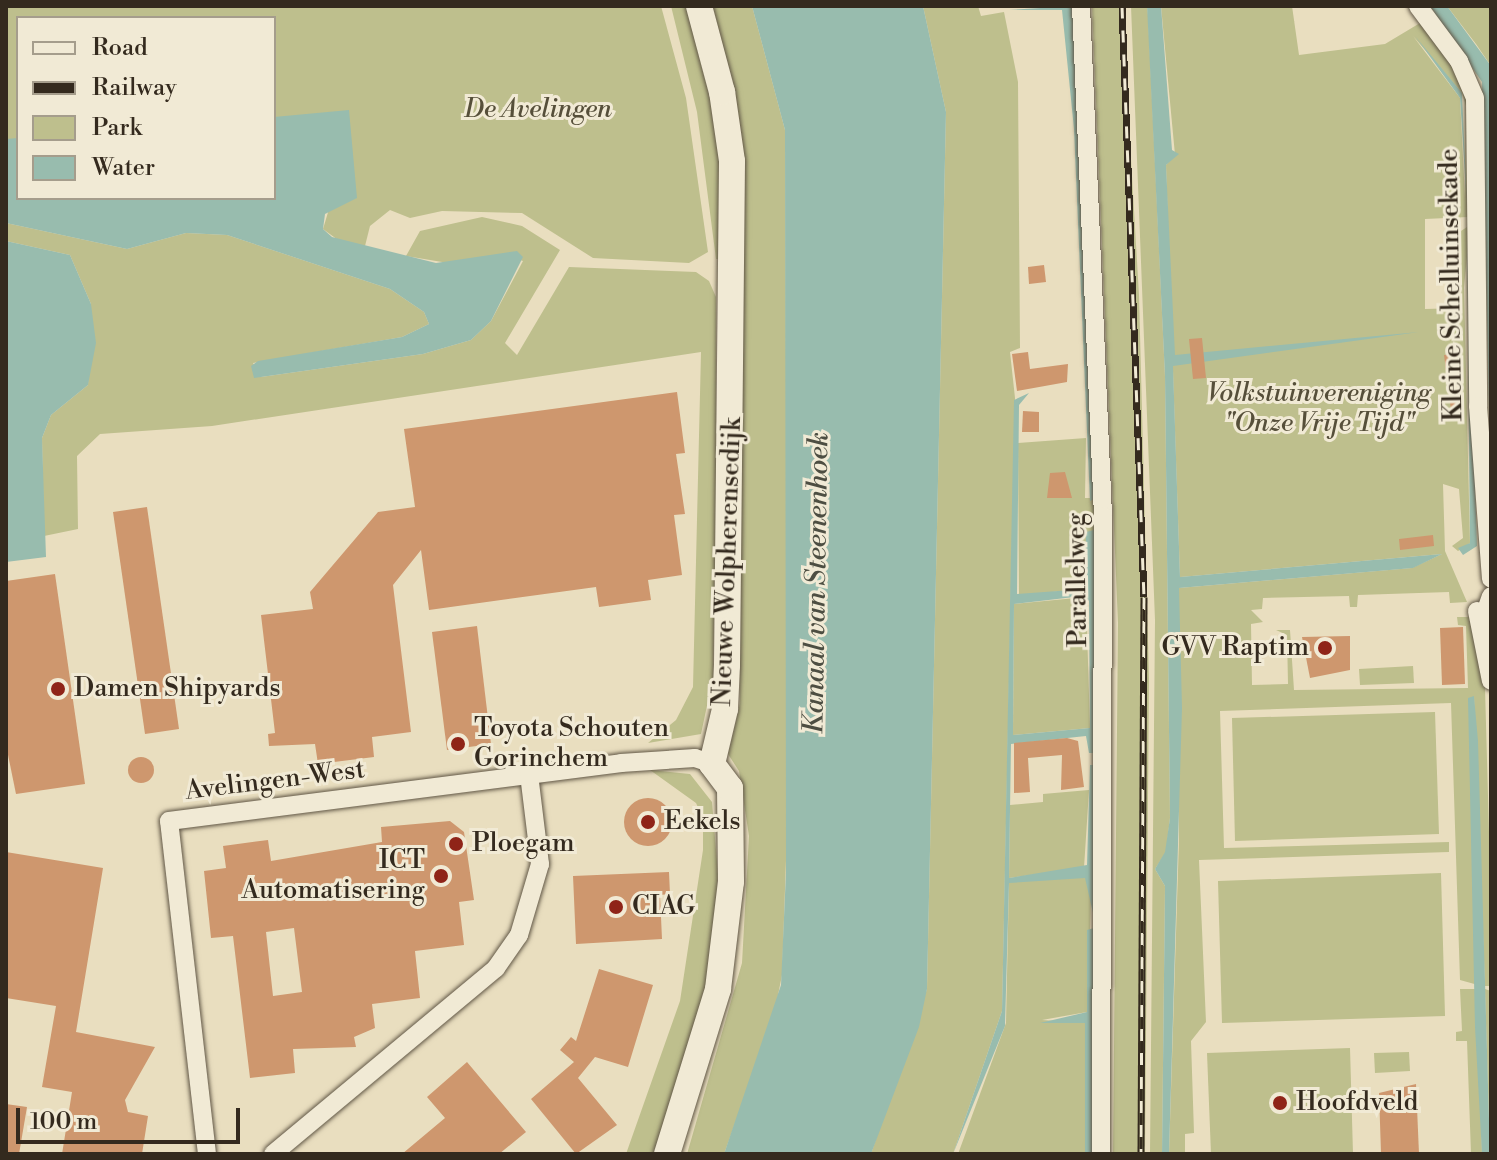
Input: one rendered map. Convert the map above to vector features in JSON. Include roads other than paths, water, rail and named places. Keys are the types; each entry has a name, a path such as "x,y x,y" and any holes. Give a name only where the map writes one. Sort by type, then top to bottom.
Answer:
{"street":[{"name":"Nieuwe Wolpherensedijk","path":"699,6 730,143 734,263 725,709 703,761"},
{"name":"Parallelweg","path":"1081,6 1103,502 1101,1154"},
{"name":"Kleine Schelluinsekade","path":"1418,6 1459,61 1475,98 1478,406 1491,579"},
{"path":"1491,596 1480,615 1491,681"},
{"name":"Avelingen-West","path":"207,1154 169,821 529,774 703,761"},
{"path":"667,1154 718,989 727,931 731,804 727,780 703,761"},
{"path":"273,1154 496,968 519,935 540,864 529,774"}],"water":[{"name":"Kanaal van Steenenhoek","path":"752,6 923,6 946,112 927,989 919,1027 871,1154 724,1154 781,985 786,872 785,130"},
{"path":"1073,6 1096,498 1090,501 1074,129 1062,10 1009,10"},
{"path":"1147,6 1161,6 1172,150 1179,154 1166,165 1175,355 1419,332 1173,366 1180,577 1442,554 1413,568 1179,588 1182,708 1169,1154 1162,1154 1165,886 1155,869 1165,852 1170,818 1165,376"},
{"path":"1430,6 1447,6 1491,66 1491,509 1482,82"},
{"path":"1415,36 1462,93 1467,206 1460,98"},
{"path":"349,110 357,198 325,214 323,229 332,237 436,263 517,251 523,257 491,321 471,340 423,354 254,378 251,366 258,361 402,337 429,324 424,312 390,289 227,235 186,233 127,249 6,223 6,139 16,138 16,200 276,200 276,117"},
{"path":"1467,236 1477,546 1463,555 1458,548 1470,543"},
{"path":"6,241 70,255 91,304 96,343 88,385 51,415 42,438 46,557 6,562"},
{"path":"1029,393 1019,405 1017,594 1085,589 1086,532 1094,530 1096,753 1089,753 1086,736 1011,744 1009,878 1087,865 1090,765 1097,765 1093,913 1085,878 1009,883 1005,1026 953,1154 1002,1011 1014,400","holes":["1083,596 1089,601 1090,728 1013,735 1014,604"]},
{"path":"1474,696 1478,741 1490,1154 1482,1154 1475,1027 1468,698"},
{"path":"1094,928 1092,1154 1085,1154 1085,1023 1040,1023 1087,1012 1087,930"}],"railway":[{"path":"1122,6 1144,597 1141,1154"}],"place":[{"name":"GVV Raptim","path":"1325,648"},
{"name":"Damen Shipyards","path":"58,689"},
{"name":"Toyota Schouten Gorinchem","path":"458,744"},
{"name":"Eekels","path":"648,822"},
{"name":"Ploegam","path":"456,844"},
{"name":"ICT Automatisering","path":"441,876"},
{"name":"CIAG","path":"616,907"},
{"name":"Hoofdveld","path":"1280,1103"}],"park label":[{"name":"De Avelingen","path":"538,110"},
{"name":"Volkstuinvereniging \"Onze Vrije Tijd\"","path":"1319,409"}]}
